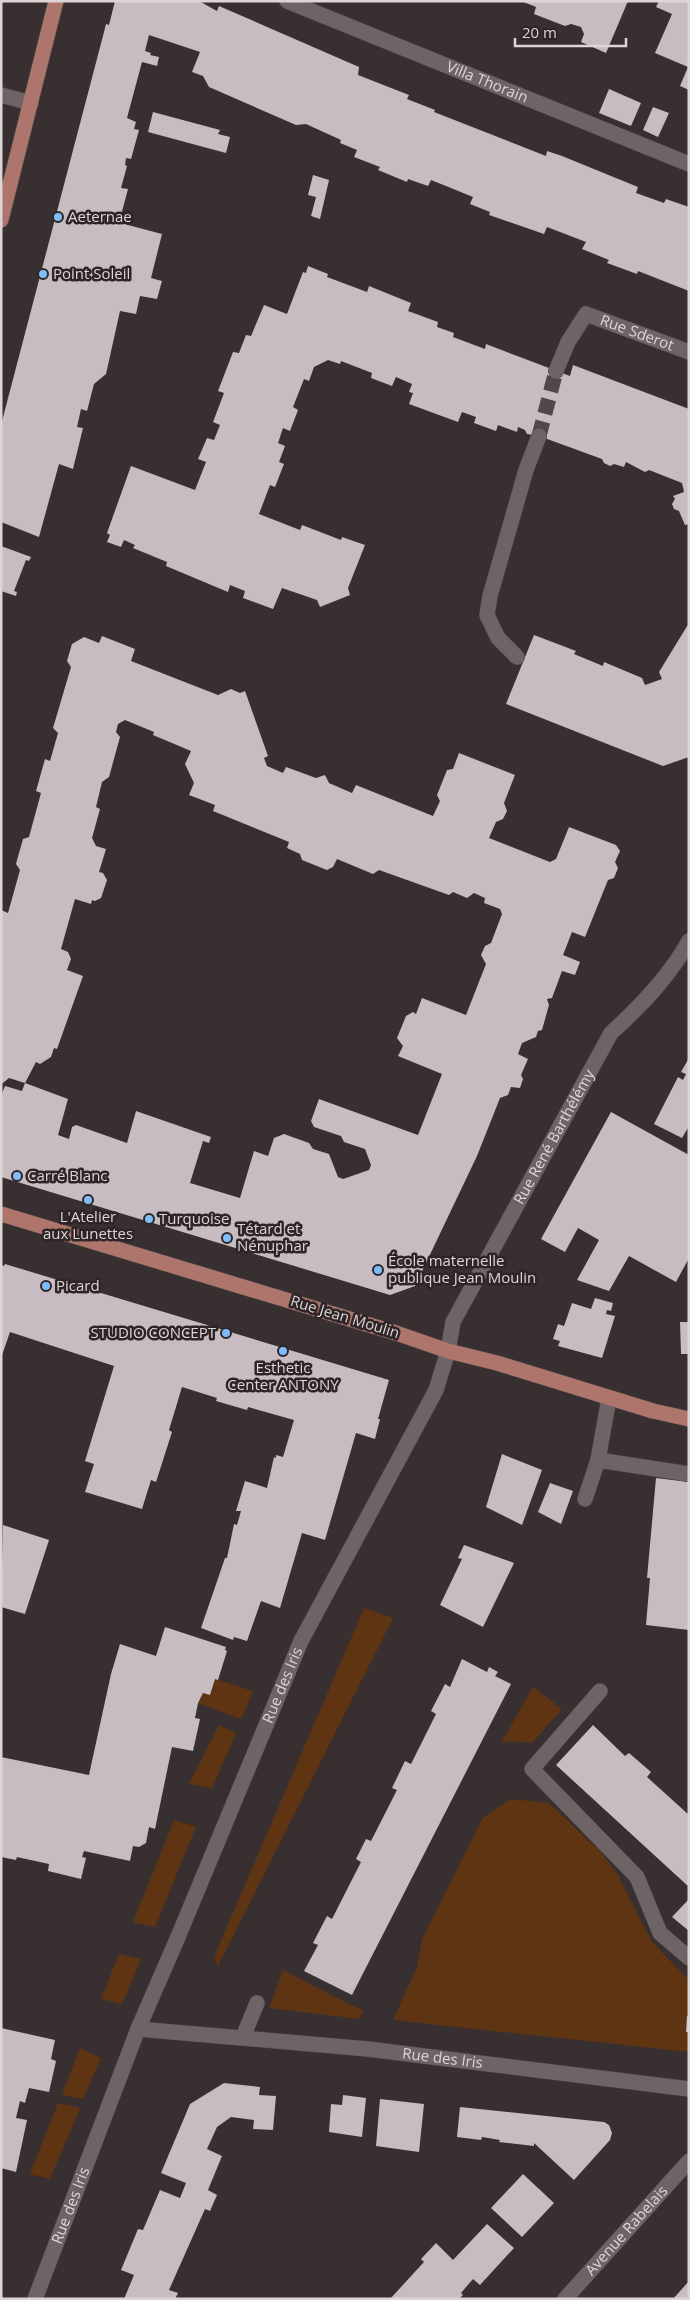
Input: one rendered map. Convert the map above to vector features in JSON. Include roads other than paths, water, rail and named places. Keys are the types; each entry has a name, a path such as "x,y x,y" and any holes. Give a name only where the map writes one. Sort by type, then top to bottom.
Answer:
{"main road":[{"path":"1,220 56,1"},
{"name":"Rue Jean Moulin","path":"1,1214 396,1333 448,1351 497,1363 653,1411 689,1419"}],"street":[{"name":"Villa Thorain","path":"287,1 689,164"},
{"path":"1,95 32,102"},
{"name":"Rue Sderot","path":"556,371 568,342 586,314 689,352"},
{"path":"517,657 498,638 487,615 490,596 513,515 539,436"},
{"name":"Rue René Barthélémy","path":"448,1351 453,1322 611,1033 642,1005 684,960 689,941"},
{"name":"Rue des Iris","path":"35,2299 138,2028 301,1642 436,1390 448,1351"},
{"path":"585,1500 598,1460 609,1398"},
{"path":"598,1460 689,1474"},
{"path":"600,1692 532,1769 637,1877 660,1933 689,1958"},
{"path":"243,2036 257,2003"},
{"name":"Rue des Iris","path":"138,2028 243,2036 689,2088"},
{"name":"Avenue Rabelais","path":"565,2299 689,2161"}],"tunnel":[{"path":"539,436 556,371"}],"place":[{"name":"Aeternae","path":"58,217"},
{"name":"Point Soleil","path":"43,274"},
{"name":"Carré Blanc","path":"17,1176"},
{"name":"L'Atelier aux Lunettes","path":"88,1200"},
{"name":"Turquoise","path":"149,1219"},
{"name":"Tétard et Nénuphar","path":"227,1238"},
{"name":"École maternelle publique Jean Moulin","path":"378,1270"},
{"name":"Picard","path":"46,1286"},
{"name":"STUDIO CONCEPT","path":"226,1333"},
{"name":"Esthetic Center ANTONY","path":"283,1351"}]}
